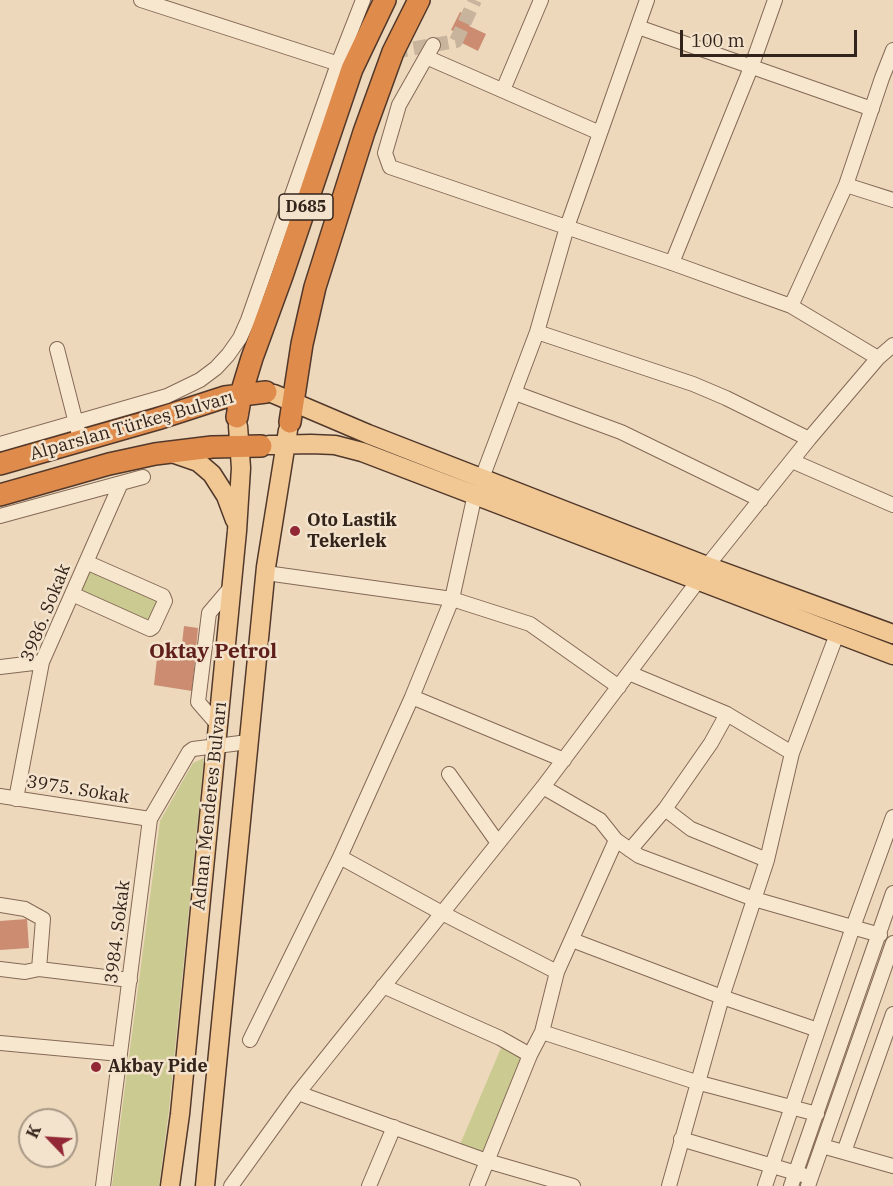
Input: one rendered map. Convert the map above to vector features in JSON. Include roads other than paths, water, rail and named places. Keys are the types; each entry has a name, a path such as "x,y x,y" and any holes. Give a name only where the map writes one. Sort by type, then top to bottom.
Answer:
{"highway":[{"name":"D685","path":"238,430 241,394 345,66 385,0"},
{"name":"Adnan Menderes Bulvarı","path":"278,422 336,218 364,132 393,52 419,0"},
{"path":"238,430 243,402 257,393 278,422"},
{"name":"Alparslan Türkeş Bulvarı","path":"0,464 78,432 241,394 278,422"},
{"name":"Alparslan Türkeş Bulvarı","path":"0,495 109,465 167,452 238,430 278,422"}],"main road":[{"path":"278,422 310,444 348,447 478,486"},
{"path":"278,422 368,434 478,486 703,574 837,634 893,655"},
{"name":"Adnan Menderes Bulvarı","path":"205,1186 266,573 278,422"},
{"name":"Adnan Menderes Bulvarı","path":"170,1186 180,1114 232,586 241,468 238,430"},
{"path":"167,452 189,457 213,474 226,496 237,527"},
{"path":"703,574 893,634"}],"street":[{"path":"141,0 345,66"},
{"path":"0,444 78,432 200,380 228,355 240,338 248,320 345,66 363,0"},
{"path":"503,90 541,0"},
{"path":"250,1040 340,857 412,697 452,599 478,486 537,333 567,227 647,0"},
{"path":"672,263 752,65 775,0"},
{"path":"638,27 752,65 872,109"},
{"path":"791,306 846,185 872,109 887,80 893,50"},
{"path":"600,133 503,90 430,51 399,105 385,153 390,167 791,306 878,358"},
{"path":"846,185 893,200"},
{"path":"537,333 693,384 809,439"},
{"path":"231,1186 298,1093 543,787 760,500 878,358 893,345"},
{"path":"57,349 78,432"},
{"path":"515,393 621,432 760,500"},
{"path":"792,461 893,505"},
{"path":"0,516 143,477"},
{"name":"3986. Sokak","path":"16,799 42,662 121,483"},
{"path":"72,594 151,629 165,597 86,562"},
{"path":"266,573 452,599 530,624 619,687"},
{"path":"669,1186 696,1082 767,860 792,753 837,634"},
{"path":"0,667 42,662"},
{"path":"629,673 727,714 792,753"},
{"path":"412,697 564,760"},
{"path":"630,850 665,809 711,742 727,714"},
{"name":"3984. Sokak","path":"103,1186 150,819 189,752 193,749 248,741"},
{"path":"449,774 498,843"},
{"path":"543,787 600,820 616,840 639,856 754,899 880,935"},
{"name":"3975. Sokak","path":"0,796 150,819"},
{"path":"665,809 691,829 767,860"},
{"path":"765,1186 893,817"},
{"path":"477,1186 530,1055 542,1032 557,972 616,840"},
{"path":"340,857 557,972"},
{"path":"793,1180 893,893"},
{"path":"0,905 25,909 43,919 39,969"},
{"path":"572,940 722,998 818,1030"},
{"path":"681,1139 772,1166 793,1180 809,1182 887,985 893,943"},
{"path":"0,969 25,972 39,969 130,980"},
{"path":"383,986 500,1038 530,1055"},
{"path":"844,1152 893,1014"},
{"path":"542,1032 696,1082 817,1114"},
{"path":"0,1043 120,1054"},
{"path":"298,1093 487,1161 573,1186"},
{"path":"369,1186 394,1127"},
{"path":"822,1146 893,1166"}],"tunnel":[{"path":"393,52 456,41 475,0"}],"place":[{"name":"Oto Lastik Tekerlek","path":"295,531"},
{"name":"Akbay Pide","path":"96,1067"}],"district":[{"name":"Oktay Petrol","path":"213,652"}]}
